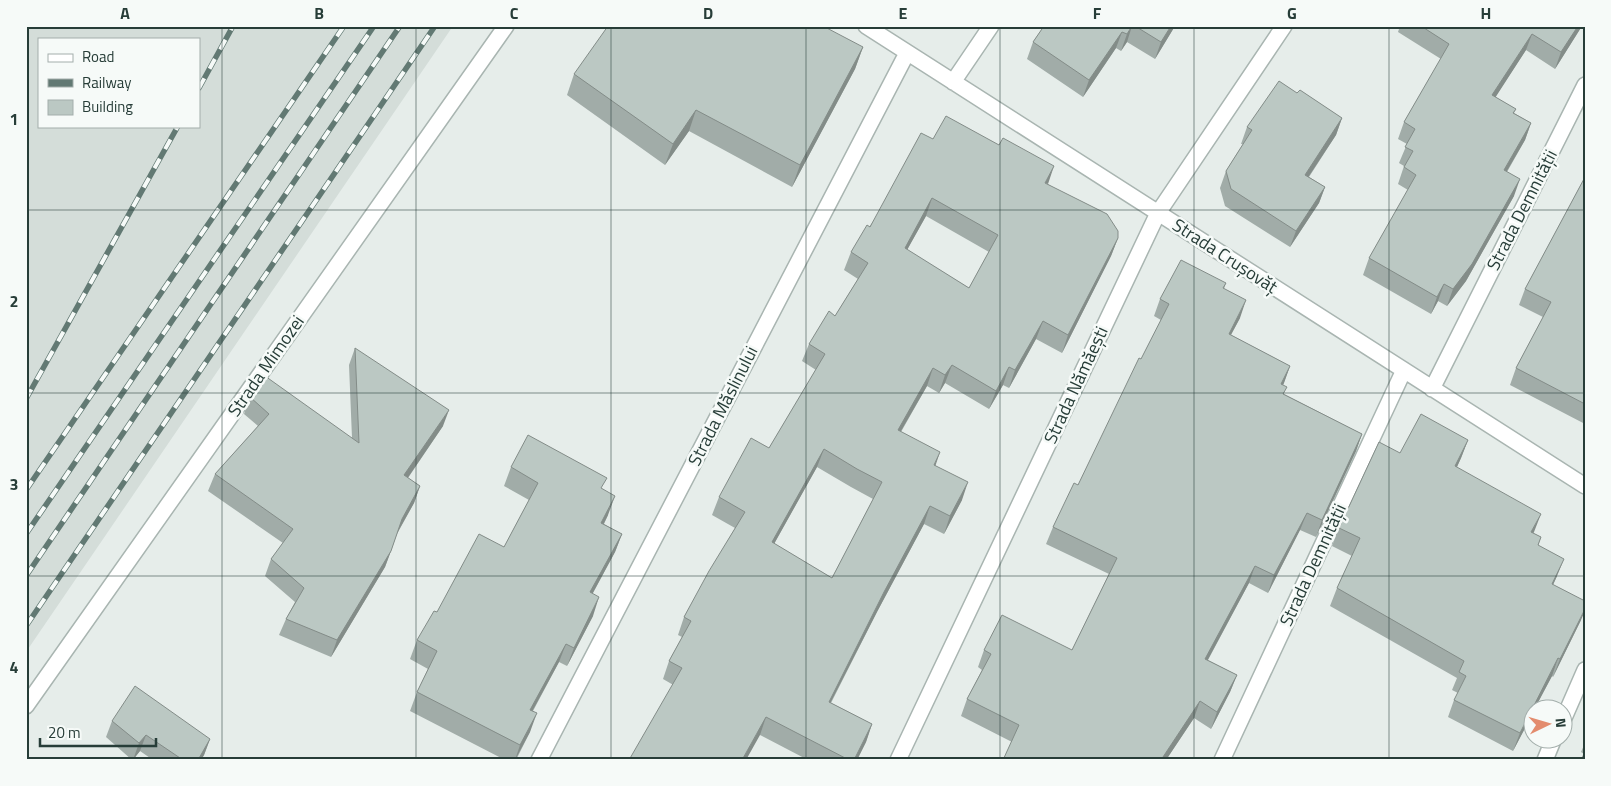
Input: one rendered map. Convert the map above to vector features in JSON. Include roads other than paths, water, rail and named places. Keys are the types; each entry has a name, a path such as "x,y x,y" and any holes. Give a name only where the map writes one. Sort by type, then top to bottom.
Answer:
{"street":[{"name":"Strada Mimozei","path":"26,706 506,26"},
{"name":"Strada Crușovăț","path":"866,26 1585,486"},
{"path":"953,82 991,26"},
{"name":"Strada Nămăești","path":"898,760 1158,213 1284,26"},
{"name":"Strada Măslinului","path":"539,760 907,52"},
{"name":"Strada Demnității","path":"1432,389 1585,85"},
{"name":"Strada Demnității","path":"1222,760 1404,370"},
{"path":"1573,698 1585,670"},
{"path":"1544,760 1549,748"}],"railway":[{"path":"200,86 233,26"},
{"path":"26,490 344,26"},
{"path":"26,534 374,26"},
{"path":"26,576 400,26"},
{"path":"26,626 435,26"},
{"path":"26,399 177,128"}]}
